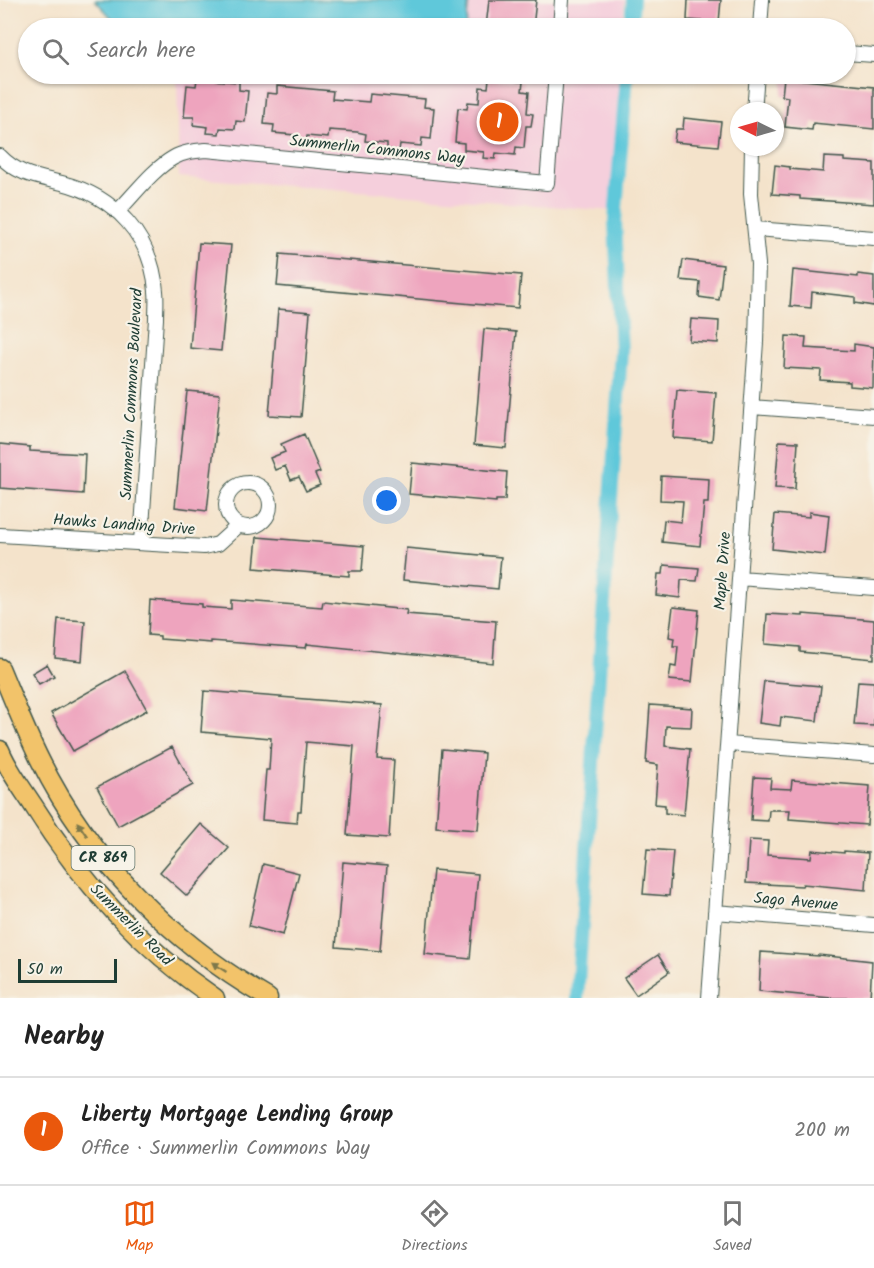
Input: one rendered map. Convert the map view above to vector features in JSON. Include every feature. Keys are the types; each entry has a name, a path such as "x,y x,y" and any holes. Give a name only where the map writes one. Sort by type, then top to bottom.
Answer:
{"main road":[{"name":"Summerlin Road","path":"0,668 40,761 59,795 103,858 154,914 182,939 268,998"},
{"name":"Summerlin Road","path":"0,750 57,842 106,904 162,959 215,998"}],"street":[{"path":"561,18 562,0"},
{"path":"761,18 762,0"},
{"path":"856,53 874,55"},
{"name":"Summerlin Commons Way","path":"118,211 173,158 188,152 206,150 547,183 555,84"},
{"path":"755,102 756,84"},
{"name":"Summerlin Commons Boulevard","path":"0,156 24,174 78,188 100,197 132,225 152,269 156,291 141,542"},
{"name":"Maple Drive","path":"709,998 752,406 758,264 751,194 752,156"},
{"path":"755,229 874,238"},
{"path":"752,406 874,416"},
{"name":"Hawks Landing Drive","path":"0,535 204,547 218,543 239,525"},
{"path":"739,578 874,588"},
{"path":"728,744 874,755"},
{"name":"Sago Avenue","path":"715,912 874,925"}],"shaded area":[{"path":"469,0 625,0 624,18 467,18"},
{"path":"177,84 619,84 613,211 179,177"}],"water":[{"path":"95,0 469,0 467,18 112,18"}],"building":[{"path":"489,0 536,0 534,18 487,18"},
{"path":"688,0 721,0 719,18 687,18"},
{"path":"196,84 239,84 239,90 248,91 245,122 236,121 235,129 220,128 219,134 207,133 208,127 193,125 194,117 184,117 187,85 196,86"},
{"path":"488,84 523,84 522,91 529,92 527,113 533,114 531,126 526,126 524,148 516,147 515,155 496,153 495,159 483,158 484,152 464,150 464,143 455,142 458,108 467,109 468,102 479,103 480,87 488,88"},
{"path":"783,84 844,84 874,87 874,129 813,123 812,130 785,127 788,97 782,96"},
{"path":"277,86 333,91 332,99 369,102 370,94 425,99 424,107 434,108 431,139 422,138 421,146 400,144 399,151 387,149 387,143 365,141 366,134 357,132 329,130 328,138 307,136 306,142 294,140 295,135 273,133 274,125 264,124 267,93 277,94"},
{"path":"684,118 721,122 718,146 674,142 676,129 683,129"},
{"path":"824,157 874,163 874,204 800,199 800,196 772,194 775,165 823,172"},
{"path":"199,243 231,245 221,351 190,348"},
{"path":"280,254 521,275 518,308 277,286"},
{"path":"683,260 723,265 719,300 699,297 700,282 680,280"},
{"path":"793,270 858,277 858,274 874,276 874,306 855,303 855,297 812,292 811,308 790,306"},
{"path":"278,309 310,312 301,417 269,415"},
{"path":"691,319 719,321 718,343 689,341"},
{"path":"484,329 516,332 506,448 474,445"},
{"path":"786,336 806,337 805,348 854,351 854,344 874,347 873,388 850,386 850,382 820,380 821,370 784,368"},
{"path":"677,390 716,393 712,441 673,438"},
{"path":"187,391 220,394 207,511 175,507"},
{"path":"304,434 320,472 315,474 320,485 306,491 299,477 291,480 285,466 275,470 270,458 285,452 281,444"},
{"path":"779,441 798,442 795,489 775,488"},
{"path":"0,444 30,447 30,451 85,454 83,494 0,488"},
{"path":"412,463 507,472 505,500 496,500 496,502 409,494"},
{"path":"661,476 709,479 708,503 704,503 700,546 662,542 664,520 681,522 683,501 660,500"},
{"path":"809,512 829,515 825,555 772,549 775,514 809,517"},
{"path":"257,537 364,546 362,571 349,571 349,576 254,568"},
{"path":"406,548 501,557 498,589 403,580"},
{"path":"664,565 699,568 697,581 681,580 680,598 656,595 658,574 663,574"},
{"path":"150,600 231,609 231,600 322,607 323,601 407,610 406,614 496,621 493,663 307,644 306,648 160,639 160,636 148,635"},
{"path":"673,607 699,610 692,682 669,680 671,666 676,667 678,646 673,646 674,638 669,637"},
{"path":"767,614 803,616 803,614 874,620 874,659 800,652 800,647 765,644"},
{"path":"58,619 85,621 82,661 55,658"},
{"path":"47,664 54,676 39,684 32,673"},
{"path":"125,671 147,710 73,751 51,713"},
{"path":"764,681 821,686 817,721 781,717 780,726 759,723"},
{"path":"858,681 874,682 874,726 854,725"},
{"path":"204,691 382,705 377,759 394,760 389,838 347,835 354,746 306,742 301,811 298,811 297,823 262,820 271,738 201,732"},
{"path":"650,705 692,708 691,727 666,726 665,746 690,749 684,815 665,813 665,805 655,804 658,765 646,763"},
{"path":"172,747 193,785 118,826 97,787"},
{"path":"442,749 484,753 478,830 436,827"},
{"path":"754,777 771,778 770,788 791,789 792,780 870,786 867,825 789,819 790,810 769,810 768,821 751,820"},
{"path":"201,824 229,848 187,896 160,872"},
{"path":"749,840 768,841 767,855 811,858 812,850 868,853 866,890 803,884 802,886 746,883"},
{"path":"647,849 673,851 669,896 643,894"},
{"path":"343,862 387,866 380,951 336,947"},
{"path":"263,864 299,873 283,935 249,926"},
{"path":"433,870 478,874 470,959 425,954"},
{"path":"761,952 872,961 870,998 831,998 759,991"},
{"path":"658,955 669,972 636,995 624,978"}],"waterway":[{"path":"632,18 633,0"},
{"path":"577,998 621,352 615,221 626,84"}],"place":[{"name":"Liberty Mortgage Lending Group","path":"499,122"}]}
